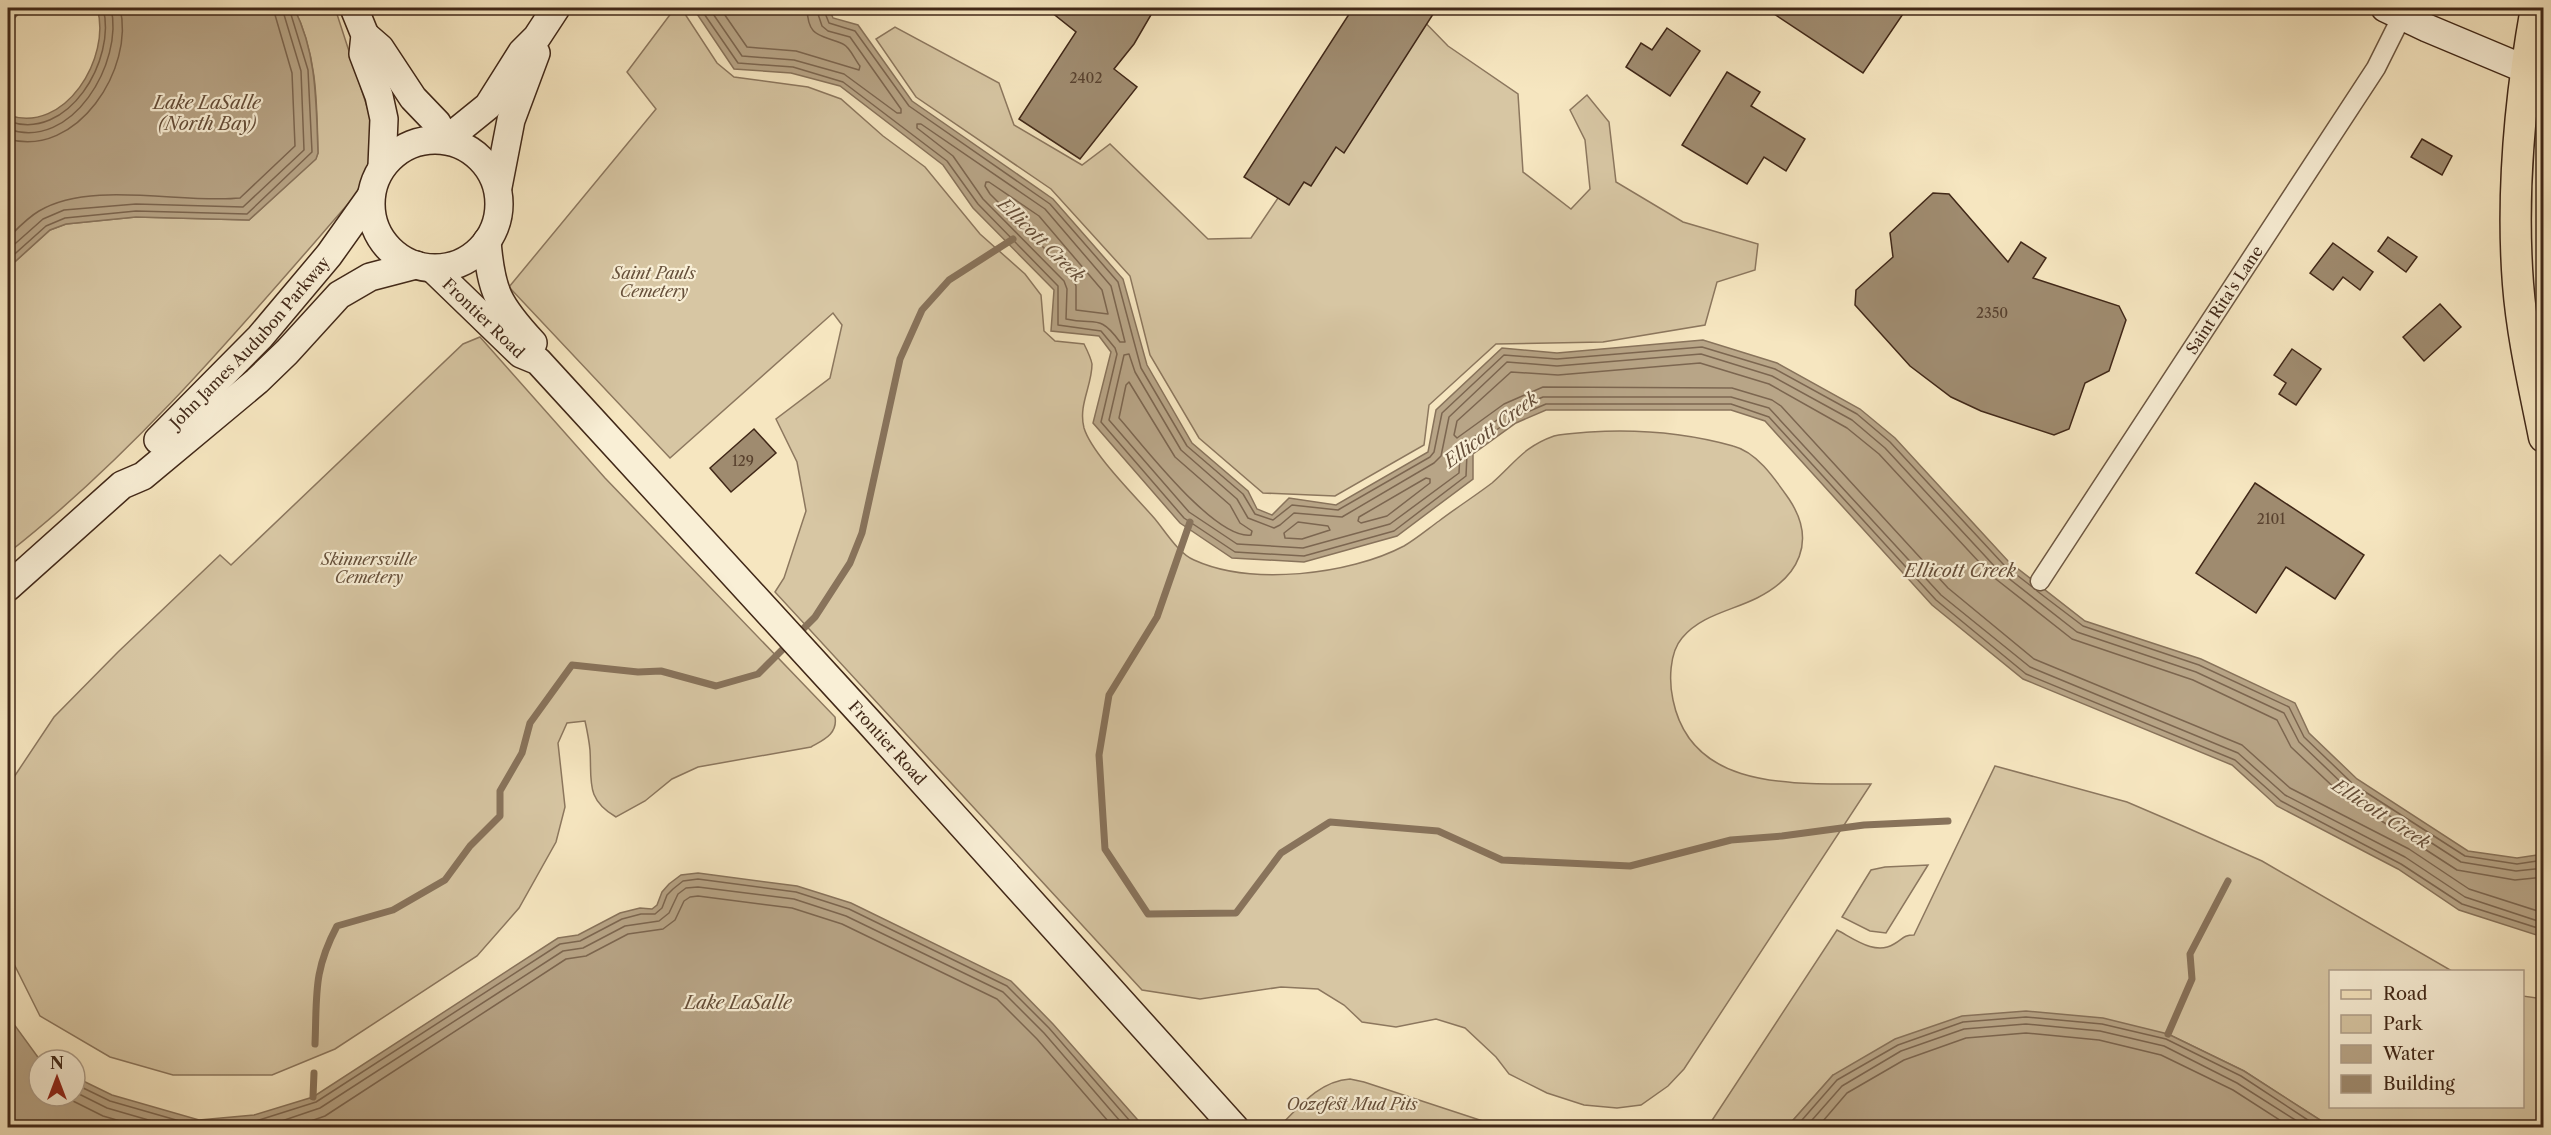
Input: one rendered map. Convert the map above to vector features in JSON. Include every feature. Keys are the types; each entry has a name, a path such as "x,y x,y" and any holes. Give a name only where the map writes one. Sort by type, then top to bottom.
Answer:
{"main road":[{"path":"2536,8 2534,73 2516,183 2518,285 2544,437"}],"street":[{"path":"354,8 365,35 380,48 413,98 437,123 446,140"},
{"path":"446,140 488,106 522,52 537,37 556,8"},
{"path":"2394,12 2534,73"},
{"name":"Saint Rita's Lane","path":"2040,581 2376,68 2394,12"},
{"path":"365,35 363,54 379,96 384,120 382,166 371,196 374,224 384,244 396,254 425,267 467,260 487,241 498,219 498,187 507,135 518,100 536,59 537,37"},
{"path":"382,166 407,147 424,141 446,140 460,144 476,154 487,167 498,187"},
{"name":"John James Audubon Parkway","path":"122,485 132,465 260,337 329,255 371,196"},
{"name":"Frontier Road","path":"487,241 492,283 509,315 534,344 538,361"},
{"name":"John James Audubon Parkway","path":"8,587 122,485 143,476 257,381 339,295 370,277 425,267"},
{"name":"Frontier Road","path":"425,267 521,354 538,361 779,623 1235,1128"}],"green space":[{"path":"294,8 335,8 371,119 371,169 361,189 236,333 149,426 57,513 8,553 8,268 50,230 66,224 136,217 249,220 316,158 318,153 316,97 311,60 302,25"},
{"name":"Saint Pauls Cemetery","path":"675,8 685,14 717,63 734,77 808,87 841,99 883,136 925,167 980,234 1025,274 1041,295 1044,331 1055,341 1084,344 1092,364 1083,411 1084,428 1089,438 1105,462 1173,542 1183,553 1194,560 1217,568 1271,575 1328,570 1382,556 1404,546 1486,488 1534,445 1563,434 1626,431 1698,438 1742,449 1765,467 1789,499 1797,514 1802,529 1799,556 1793,569 1784,580 1772,589 1747,603 1707,619 1682,638 1672,659 1673,700 1684,730 1702,752 1725,767 1781,782 1871,784 1684,1069 1668,1086 1641,1105 1617,1108 1584,1105 1547,1093 1509,1074 1496,1057 1465,1028 1436,1019 1396,1027 1362,1022 1344,1005 1318,989 1281,987 1200,999 1142,990 775,592 784,578 806,511 797,462 776,419 830,378 842,325 833,313 670,458 509,287 656,109 627,72"},
{"path":"1406,8 1411,8 1448,46 1518,94 1523,172 1571,209 1590,189 1585,140 1570,110 1587,95 1609,122 1616,182 1683,222 1758,244 1755,270 1717,282 1705,325 1603,342 1496,344 1429,405 1424,445 1335,496 1263,493 1199,438 1150,355 1130,276 1051,189 916,97 876,39 895,27 999,83 1014,125 1082,165 1110,144 1208,239 1251,238"},
{"name":"Skinnersville Cemetery","path":"480,337 605,478 835,717 832,732 811,747 698,767 672,779 645,801 616,817 599,803 592,788 590,750 585,721 567,723 558,743 565,807 556,842 519,908 477,956 335,1049 272,1075 173,1075 110,1057 40,1016 12,960 8,936 8,786 54,717 118,652 220,555 231,565 463,344"},
{"path":"1995,766 2127,802 2262,861 2450,970 2329,970 2329,1108 2524,1108 2524,996 2543,999 2543,1127 2331,1127 2244,1071 2168,1034 1833,1075 1787,1127 1707,1128 1837,930 1864,944 1879,948 1887,947 1905,937 1914,935"},
{"path":"1928,865 1886,933 1870,931 1842,917 1871,870"},
{"name":"Oozefest Mud Pits","path":"1350,1079 1501,1127 1279,1127 1310,1096 1329,1085"}],"water":[{"path":"8,8 24,8 8,25"},
{"name":"Lake LaSalle (North Bay)","path":"97,8 294,8 302,25 314,79 318,153 316,159 249,220 136,217 66,224 50,230 8,268 8,115 29,118 48,114 65,103 80,87 90,69 97,48 100,27"},
{"name":"Ellicott Creek","path":"693,8 829,8 833,18 858,25 912,101 1053,199 1123,279 1147,365 1192,443 1248,491 1257,509 1272,515 1289,498 1336,505 1428,452 1436,410 1502,348 1557,353 1703,340 1777,363 1860,409 1895,438 2008,561 2085,621 2201,659 2295,703 2309,733 2357,779 2468,851 2517,858 2543,854 2543,937 2459,910 2398,869 2277,806 2232,765 2023,679 1932,605 1765,421 1731,410 1546,410 1516,423 1473,454 1473,479 1397,536 1304,562 1232,558 1180,523 1093,423 1111,352 1099,336 1051,331 1054,290 973,208 943,165 840,86 791,73 734,69"},
{"name":"Lake LaSalle","path":"698,873 797,886 851,903 1011,981 1053,1024 1144,1127 8,1127 8,1010 13,1023 31,1048 27,1048 27,1108 87,1108 87,1083 112,1095 199,1120 254,1115 313,1097 558,938 578,935 620,913 640,908 652,909 657,905 662,892 681,875"},
{"path":"2026,1011 2103,1018 2168,1034 2244,1071 2331,1127 1787,1127 1833,1075 1895,1039 1962,1016"}],"building":[{"path":"1046,8 1155,8 1134,44 1114,69 1137,87 1080,159 1019,119 1076,32"},
{"path":"1353,8 1437,8 1344,153 1336,147 1311,186 1304,182 1289,205 1244,177"},
{"path":"1765,8 1907,8 1863,73"},
{"path":"1667,28 1700,51 1670,96 1626,67 1641,43 1652,50"},
{"path":"1727,72 1760,92 1751,106 1805,139 1786,171 1764,157 1747,184 1682,145"},
{"path":"2422,139 2452,156 2442,175 2411,157"},
{"path":"1933,193 1949,194 2008,262 2021,242 2046,258 2033,278 2119,306 2126,320 2109,371 2085,383 2069,429 2054,435 1981,411 1951,397 1910,366 1855,305 1856,290 1893,257 1890,233"},
{"path":"2388,237 2417,257 2406,272 2378,251"},
{"path":"2333,243 2373,272 2360,290 2343,277 2333,290 2310,273"},
{"path":"2440,304 2461,327 2424,361 2403,337"},
{"path":"2292,349 2321,369 2296,405 2279,394 2286,383 2274,375"},
{"path":"754,429 776,453 731,492 710,468"},
{"path":"2255,483 2364,555 2335,599 2286,567 2256,613 2196,573"}],"waterway":[{"path":"796,636 815,617 850,563 862,533 900,359 922,310 949,280 1013,239"},
{"path":"1190,522 1157,617 1109,695 1099,755 1105,849 1148,914 1236,913 1281,853 1330,822 1438,831 1502,860 1630,866 1731,840 1864,825 1948,821"},
{"path":"315,1044 320,970 337,926 393,910 445,880 470,846 500,816 500,791 522,753 530,723 572,665 638,672 661,671 716,686 758,674 788,644"},
{"path":"2168,1034 2192,979 2190,954 2228,881"},
{"path":"313,1097 314,1073"}]}
